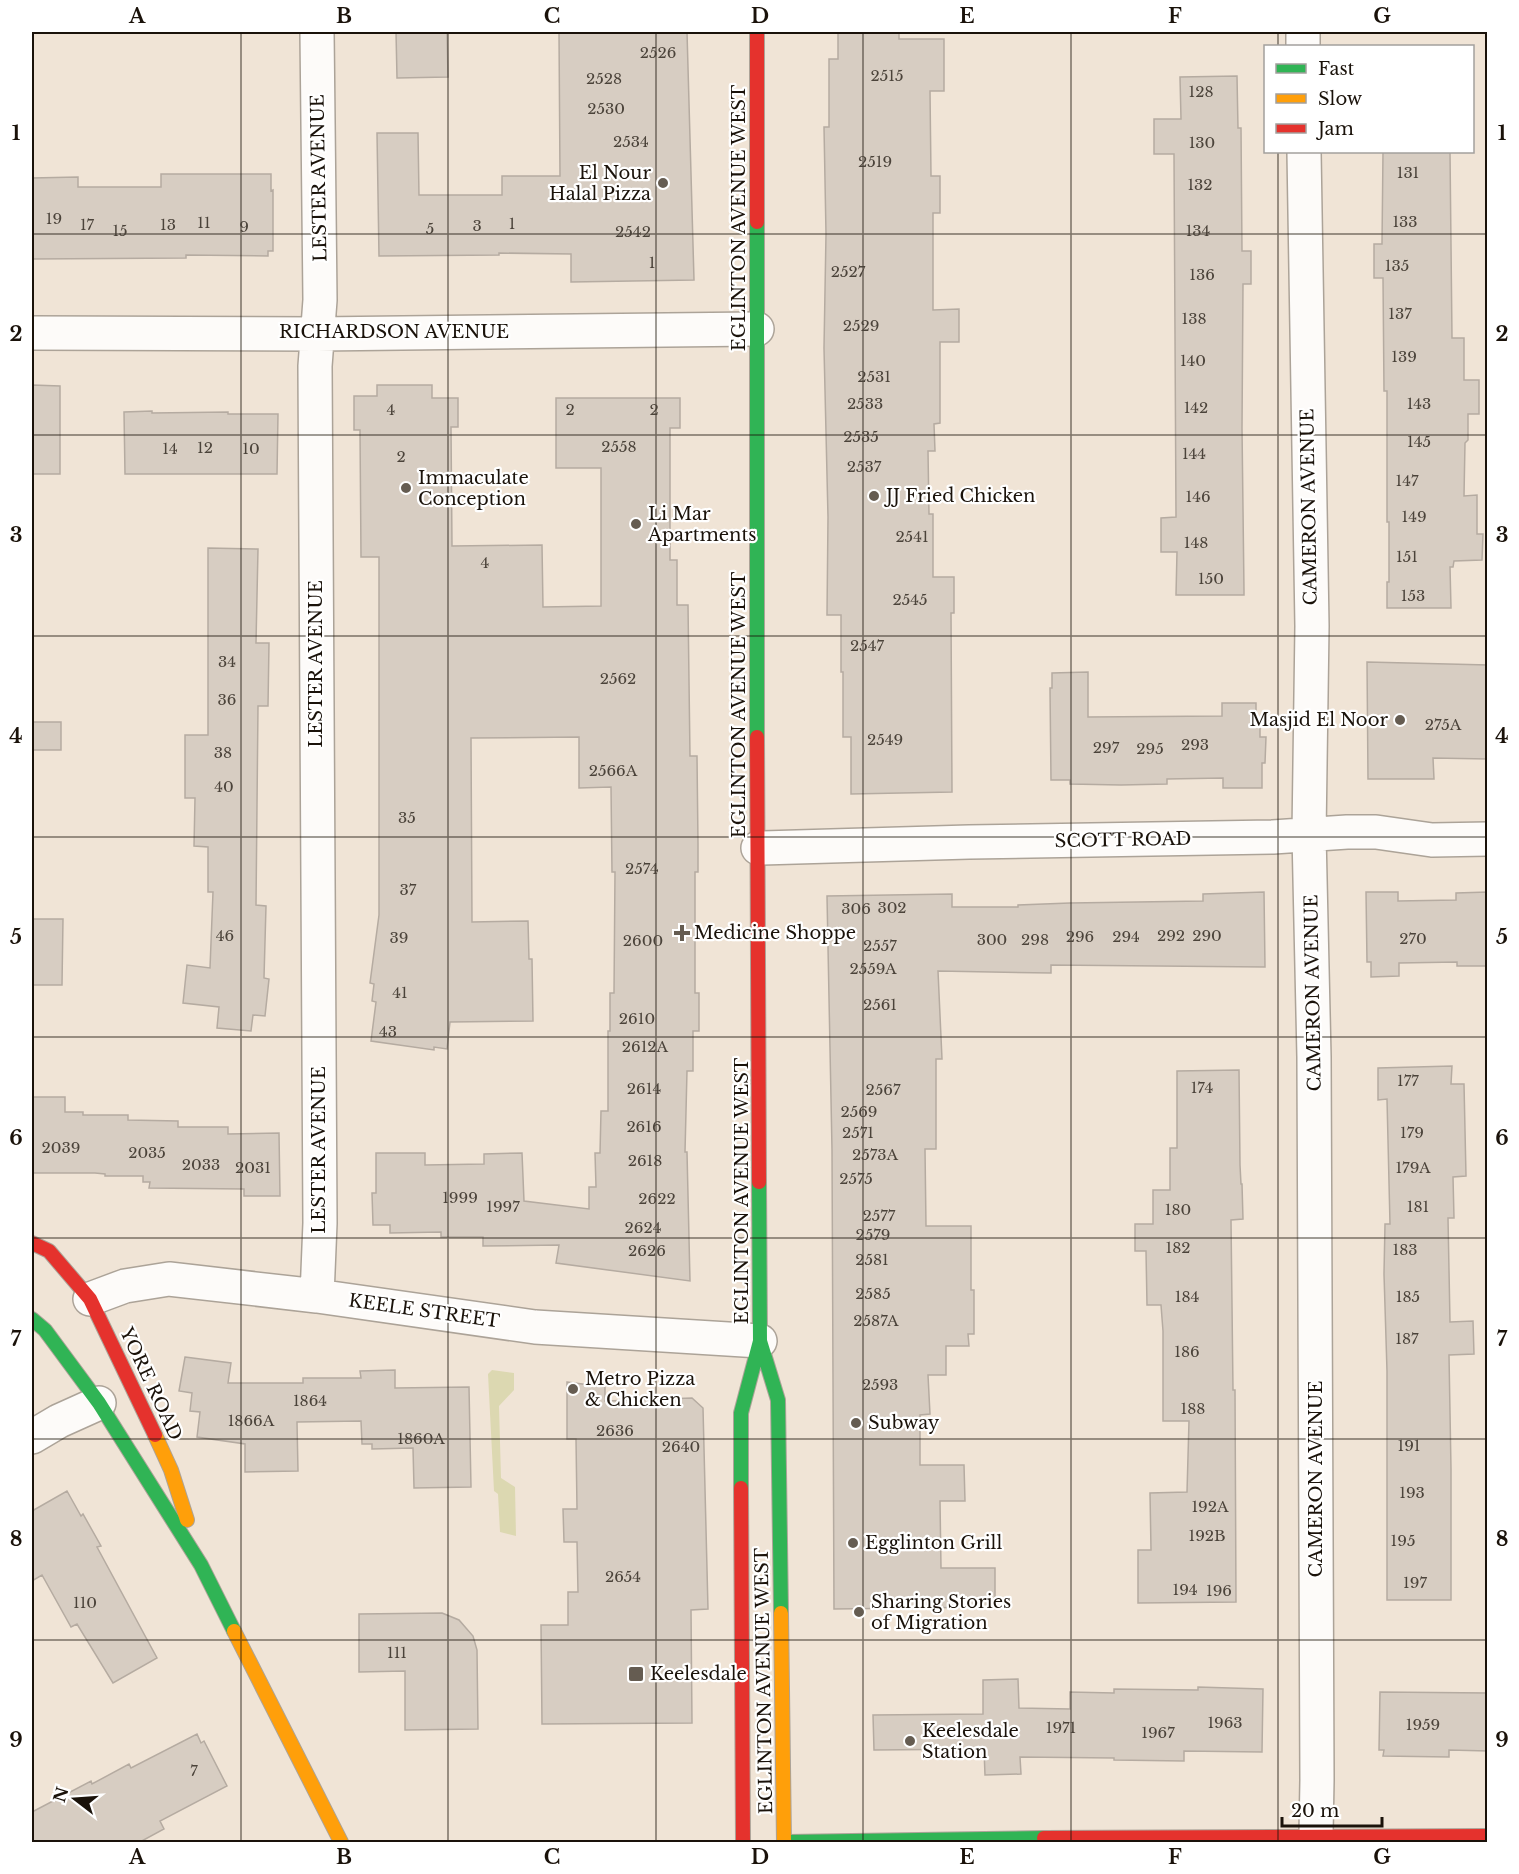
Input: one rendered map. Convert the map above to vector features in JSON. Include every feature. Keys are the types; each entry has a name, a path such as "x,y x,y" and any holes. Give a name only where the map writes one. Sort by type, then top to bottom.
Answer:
{"main road":[{"name":"EGLINTON AVENUE WEST","path":"743,1842 741,1413 760,1341 757,32"},
{"name":"YORE ROAD","path":"32,1243 48,1251 90,1299 171,1470 201,1565"},
{"name":"YORE ROAD","path":"32,1319 45,1330 99,1403 201,1565 341,1842"},
{"name":"EGLINTON AVENUE WEST","path":"760,1341 778,1400 785,1842"},
{"path":"785,1842 840,1839 1316,1834 1488,1836"}],"street":[{"name":"LESTER AVENUE","path":"317,1296 320,1223 315,389 320,300 318,32"},
{"name":"CAMERON AVENUE","path":"1304,153 1312,626 1309,834 1314,1057 1316,1834"},
{"name":"RICHARDSON AVENUE","path":"32,333 317,334 757,329"},
{"name":"SCOTT ROAD","path":"758,849 969,842 1273,837 1376,832 1432,840 1488,839"},
{"name":"KEELE STREET","path":"90,1299 125,1286 169,1279 317,1296 535,1327 760,1341"},
{"path":"32,1437 59,1421 99,1403"}],"shaded area":[{"path":"492,1370 514,1373 514,1390 499,1406 501,1478 515,1487 516,1536 500,1532 498,1494 494,1491 488,1374"}],"building":[{"path":"396,32 447,32 448,77 397,78"},
{"path":"559,32 687,32 694,280 571,282 571,254 379,256 377,133 418,133 419,195 502,195 502,176 560,176"},
{"path":"838,32 899,32 899,39 944,39 944,91 930,91 931,176 940,176 940,213 933,213 933,310 959,309 959,342 940,342 940,423 934,424 935,451 928,451 929,514 933,514 933,577 954,577 954,613 951,613 952,792 851,794 851,737 843,737 841,615 827,615 824,127 829,127 829,59 838,59"},
{"path":"1237,76 1238,128 1241,128 1242,251 1251,251 1251,284 1243,284 1244,595 1176,595 1177,552 1161,552 1161,518 1176,517 1174,154 1154,154 1154,119 1181,119 1180,77"},
{"path":"1383,153 1450,153 1452,338 1464,338 1464,380 1479,380 1479,414 1468,414 1464,496 1477,495 1477,534 1483,534 1482,560 1454,561 1453,567 1450,567 1451,608 1387,608 1389,522 1387,522 1387,391 1384,391 1383,278 1374,278 1374,244 1382,244"},
{"path":"161,174 271,174 273,251 268,251 268,256 186,255 186,258 32,259 32,178 78,177 78,187 161,187"},
{"path":"32,385 60,386 60,474 32,474"},
{"path":"377,385 432,385 432,398 458,398 458,427 451,427 452,546 542,545 543,607 601,606 601,468 556,468 556,398 680,398 680,428 670,428 670,560 677,560 677,605 688,605 690,756 697,756 698,843 698,872 695,872 695,993 699,993 699,1031 693,1031 693,1071 687,1071 685,1152 687,1152 690,1281 556,1263 559,1245 483,1246 483,1237 441,1237 441,1232 390,1233 390,1225 373,1225 372,1193 376,1193 376,1153 425,1153 425,1165 484,1164 484,1154 522,1153 524,1201 589,1209 589,1187 596,1187 595,1153 600,1153 601,1111 608,1111 608,1031 610,1031 610,993 614,993 615,872 612,872 611,787 579,788 579,737 471,738 472,922 528,921 529,959 532,959 533,1021 450,1022 447,1049 434,1047 434,1050 371,1041 376,1002 372,1001 374,984 370,983 379,915 379,557 361,557 360,430 354,430 354,396 377,396"},
{"path":"152,411 152,413 278,414 277,474 125,474 124,412"},
{"path":"208,548 258,549 256,643 269,643 268,706 258,706 256,905 266,906 264,978 269,979 265,1016 253,1015 251,1031 217,1028 219,1007 183,1003 187,965 210,968 213,892 208,892 208,847 194,846 195,798 185,798 185,735 208,735"},
{"path":"1367,662 1488,665 1488,759 1433,758 1434,779 1368,779"},
{"path":"1088,672 1088,717 1222,716 1222,703 1256,703 1256,718 1260,718 1260,737 1266,737 1265,763 1262,763 1262,788 1223,788 1223,778 1167,779 1167,784 1121,785 1070,784 1070,780 1051,780 1050,688 1052,688 1052,673"},
{"path":"32,722 61,722 61,750 32,750"},
{"path":"1264,892 1265,967 1051,965 1051,973 938,971 942,1059 936,1059 936,1149 925,1149 926,1226 971,1226 974,1334 968,1334 969,1346 946,1346 946,1375 928,1375 930,1414 920,1415 920,1465 964,1465 965,1501 940,1501 941,1568 995,1568 995,1607 834,1609 832,1150 827,896 952,894 952,907 1018,907 1018,905 1070,903 1203,901 1203,894"},
{"path":"1366,892 1398,892 1398,901 1456,900 1456,893 1488,892 1488,966 1457,966 1457,962 1399,963 1399,976 1371,977 1371,962 1367,962"},
{"path":"32,919 63,919 62,985 32,985"},
{"path":"1452,1066 1451,1084 1464,1084 1466,1176 1453,1177 1454,1218 1448,1218 1450,1322 1473,1321 1474,1354 1449,1355 1451,1600 1387,1600 1387,1371 1384,1274 1385,1224 1390,1224 1387,1099 1378,1100 1378,1068"},
{"path":"1239,1070 1243,1219 1231,1220 1236,1602 1138,1603 1138,1550 1151,1550 1150,1493 1187,1492 1189,1421 1163,1421 1161,1305 1147,1305 1146,1251 1135,1251 1135,1224 1153,1224 1153,1190 1170,1190 1170,1148 1177,1148 1177,1071"},
{"path":"32,1097 65,1097 65,1112 83,1112 83,1115 128,1115 128,1120 178,1121 178,1127 228,1127 228,1134 279,1133 280,1196 244,1196 244,1189 149,1188 150,1182 143,1182 143,1176 32,1173"},
{"path":"185,1357 231,1363 228,1383 303,1383 303,1378 361,1378 360,1371 395,1370 395,1388 469,1387 471,1487 414,1488 413,1448 372,1449 372,1444 362,1444 361,1421 297,1422 298,1471 245,1472 245,1444 197,1437 200,1412 190,1411 192,1393 179,1391"},
{"path":"567,1382 605,1387 605,1401 692,1398 703,1408 708,1609 691,1610 692,1723 542,1724 541,1625 568,1625 568,1592 578,1592 577,1542 564,1542 563,1509 577,1509 576,1439 567,1439"},
{"path":"67,1491 101,1546 97,1547 157,1658 113,1683 77,1624 71,1627 42,1575 32,1581 32,1511"},
{"path":"442,1613 459,1620 473,1636 477,1650 478,1729 405,1730 405,1671 359,1672 359,1614"},
{"path":"1018,1679 1019,1708 1070,1709 1070,1692 1114,1693 1114,1689 1198,1690 1198,1687 1263,1689 1262,1752 1184,1751 1184,1761 1020,1757 1021,1774 985,1775 984,1749 874,1750 873,1715 983,1714 983,1680"},
{"path":"1380,1692 1488,1693 1488,1751 1449,1750 1449,1757 1383,1756 1384,1750 1379,1750"},
{"path":"197,1734 201,1743 204,1741 227,1786 160,1821 164,1829 140,1842 32,1842 32,1812 91,1781 92,1784 129,1764 131,1768"}],"traffic: fast":[{"path":"757,222 757,737"},
{"path":"741,1488 741,1413 760,1341 759,1182"},
{"path":"32,1319 45,1330 99,1403 201,1565 234,1631"},
{"path":"760,1341 778,1400 781,1613"},
{"path":"786,1842 1044,1838"}],"traffic: slow":[{"path":"155,1435 171,1470 187,1520"},
{"path":"781,1613 784,1842"},
{"path":"234,1631 341,1842"}],"traffic: jam":[{"path":"757,32 757,222"},
{"path":"757,737 759,1182"},
{"path":"32,1243 49,1251 90,1299 155,1435"},
{"path":"741,1488 743,1842"},
{"path":"1044,1838 1488,1836"}],"place":[{"name":"El Nour Halal Pizza","path":"663,183"},
{"name":"Immaculate Conception","path":"406,488"},
{"name":"JJ Fried Chicken","path":"874,496"},
{"name":"Li Mar Apartments","path":"636,524"},
{"name":"Masjid El Noor","path":"1400,720"},
{"name":"Medicine Shoppe","path":"682,933"},
{"name":"Metro Pizza & Chicken","path":"573,1389"},
{"name":"Subway","path":"856,1423"},
{"name":"Egglinton Grill","path":"853,1543"},
{"name":"Sharing Stories of Migration","path":"859,1612"},
{"name":"Keelesdale","path":"636,1674"},
{"name":"Keelesdale Station","path":"910,1741"}]}
